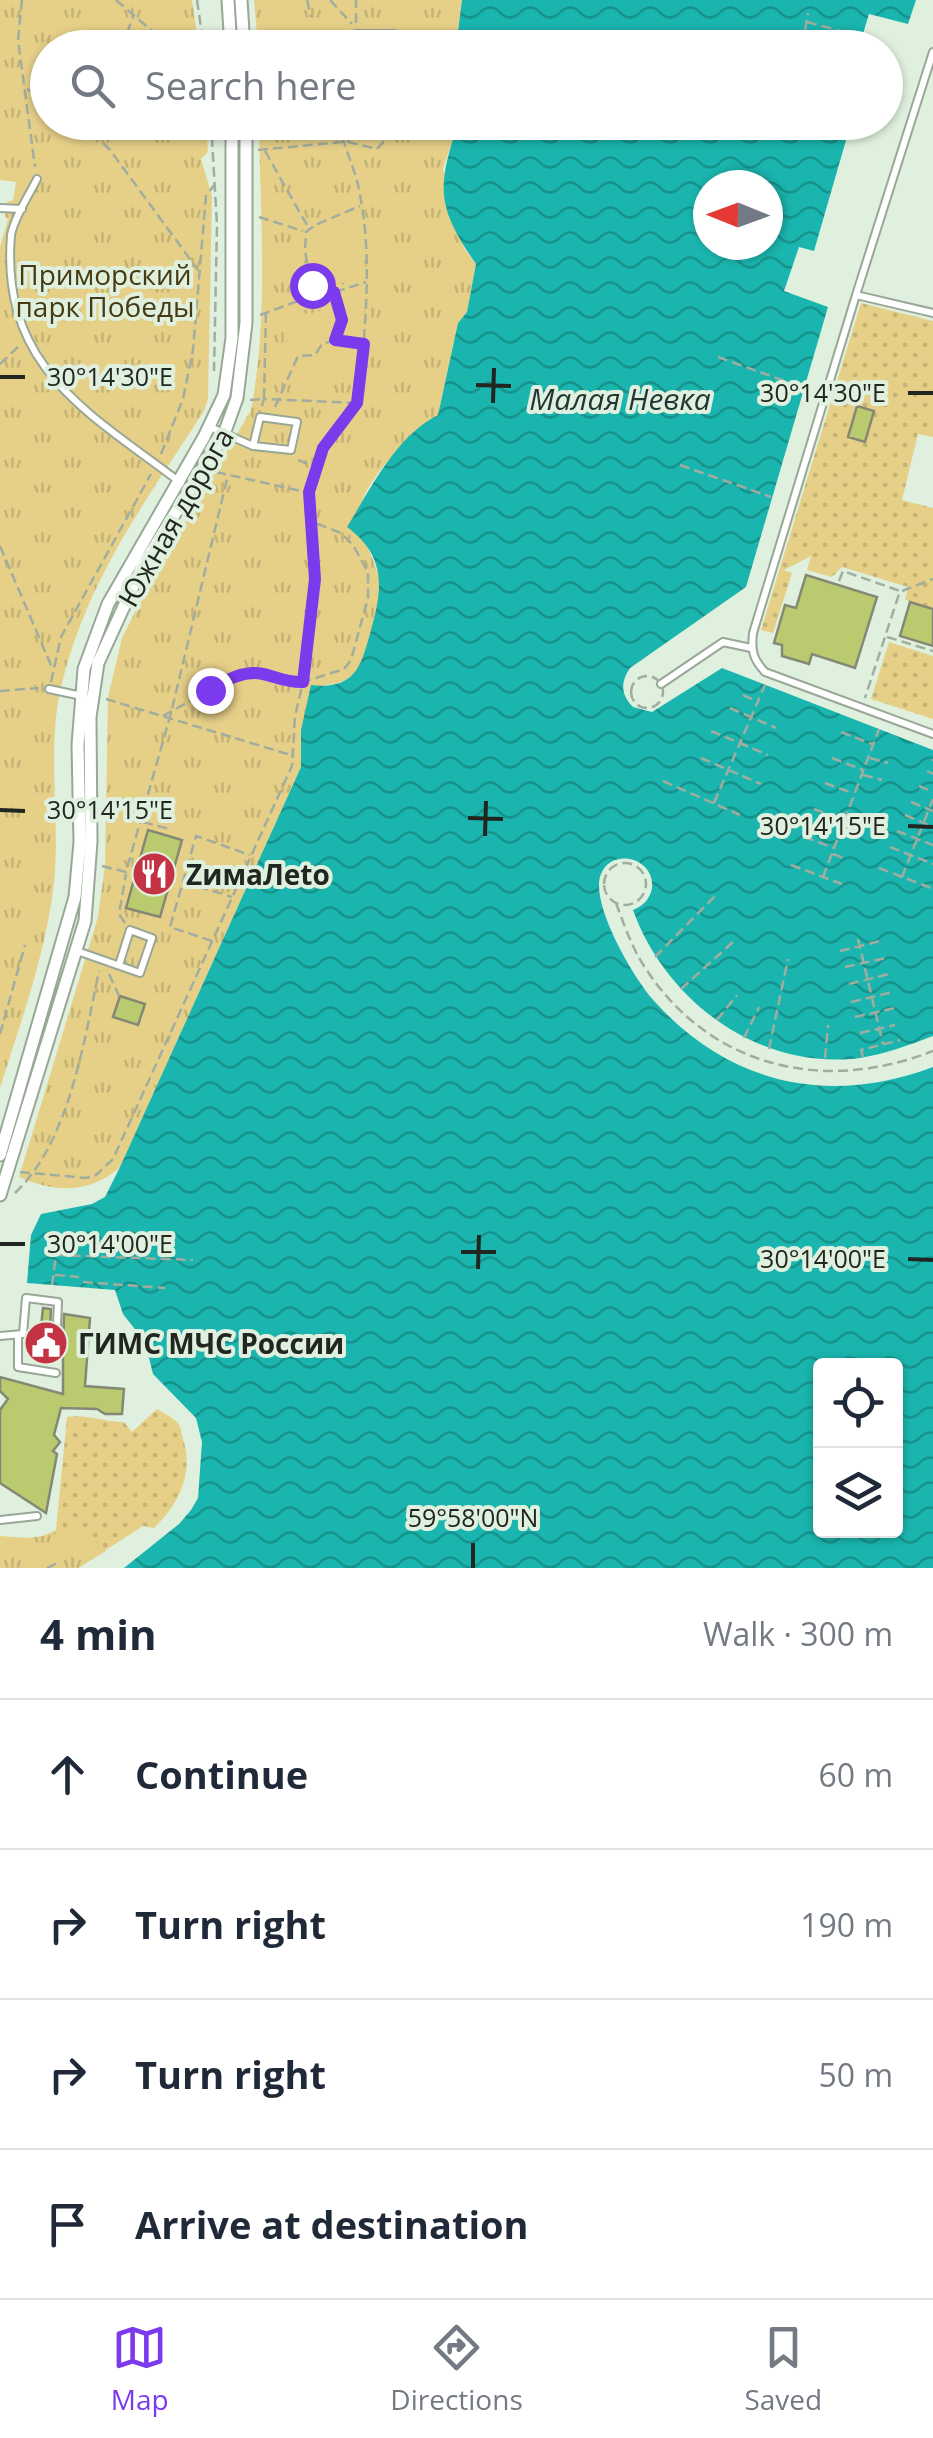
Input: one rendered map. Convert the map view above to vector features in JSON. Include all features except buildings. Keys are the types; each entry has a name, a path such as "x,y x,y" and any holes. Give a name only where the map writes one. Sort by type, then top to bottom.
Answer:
{"street":[{"path":"228,0 229,30"},
{"path":"242,0 243,30"},
{"name":"Южная дорога","path":"92,697 84,669 108,604 210,426 224,394 230,355 232,140"},
{"name":"Южная дорога","path":"0,1155 70,948 86,921 92,697 98,664 142,567 224,434 237,398 244,357 246,140"},
{"name":"Южная дорога","path":"0,1195 70,948"}],"lane":[{"path":"933,52 751,648 755,661 766,672 933,734"},
{"path":"15,332 4,283 11,232 37,179"},
{"path":"0,208 22,208"},
{"path":"856,295 933,313"},
{"path":"20,346 46,382 86,416 190,490"},
{"path":"210,426 253,446 291,450 297,422 260,417 253,446"},
{"path":"661,684 723,642 751,648"},
{"path":"50,689 92,697"},
{"path":"70,948 102,959 120,966 140,973 152,938 130,930 120,966"},
{"path":"0,1336 24,1334 26,1298 58,1302 56,1346"},
{"path":"18,1335 18,1367 56,1373"},
{"path":"0,1520 37,1516"}],"path":[{"path":"22,0 18,40 30,121"},
{"path":"116,0 151,30"},
{"path":"197,0 201,30"},
{"path":"307,0 311,17"},
{"path":"330,0 351,21 354,30"},
{"path":"356,0 356,30"},
{"path":"805,30 808,13"},
{"path":"128,30 134,15"},
{"path":"807,22 836,30"},
{"path":"26,88 30,90"},
{"path":"32,140 37,179"},
{"path":"100,140 198,271"},
{"path":"212,140 215,377"},
{"path":"257,150 348,140"},
{"path":"342,142 377,149 384,140"},
{"path":"8,1166 34,1175 86,1178 96,1175 113,1160 294,756 295,716 303,682 315,579 309,492 314,467 330,436 357,403 364,344 367,282 362,206 342,142"},
{"path":"264,150 308,231 305,252 312,285 332,291"},
{"path":"0,691 50,689 61,636 156,464 183,399 193,350 206,196 215,184"},
{"path":"257,216 308,231 362,206"},
{"path":"258,315 367,282"},
{"path":"332,291 342,320 335,340"},
{"path":"260,417 266,312"},
{"path":"272,418 298,356 315,355 322,344 335,340 364,344"},
{"path":"0,364 20,346"},
{"path":"718,357 804,388"},
{"path":"250,400 357,403"},
{"path":"291,450 300,462 314,467"},
{"path":"680,464 772,497"},
{"path":"214,472 309,492"},
{"path":"130,930 119,914 126,872 171,716 228,475"},
{"path":"171,716 233,676 262,674 303,682 344,669 351,660 369,585 362,560 341,534 309,521"},
{"path":"0,546 53,671"},
{"path":"840,580 842,571 908,591 933,579"},
{"path":"862,709 900,590"},
{"path":"885,637 933,651"},
{"path":"650,676 661,684 663,695 657,704 643,707 634,701 632,690 639,678 650,676"},
{"path":"714,804 765,685"},
{"path":"742,695 758,702"},
{"path":"92,697 171,716 294,756"},
{"path":"730,708 776,728"},
{"path":"823,877 879,729"},
{"path":"712,731 768,755"},
{"path":"841,732 873,744"},
{"path":"868,757 888,763"},
{"path":"701,758 761,784"},
{"path":"832,758 882,780"},
{"path":"926,771 933,774"},
{"path":"663,781 740,814"},
{"path":"825,783 854,794"},
{"path":"919,786 933,792"},
{"path":"902,877 933,800"},
{"path":"911,802 931,810"},
{"path":"814,809 860,832"},
{"path":"905,815 933,827"},
{"path":"141,822 169,830"},
{"path":"897,831 933,845"},
{"path":"212,941 170,927 196,836 251,855"},
{"path":"804,837 846,859"},
{"path":"890,846 933,864"},
{"path":"616,903 630,905 644,894 645,876 634,864 616,864 605,876 604,890 616,903 634,949 657,983 700,1026 745,1054 797,1069 849,1072 892,1065 933,1051"},
{"path":"791,865 842,884"},
{"path":"880,868 930,888"},
{"path":"90,870 126,872"},
{"path":"182,882 232,897"},
{"path":"655,957 716,894"},
{"path":"858,939 884,1044"},
{"path":"840,951 884,940"},
{"path":"681,989 734,941"},
{"path":"0,1034 25,945"},
{"path":"845,968 886,958"},
{"path":"15,1192 34,1175 49,1148 86,1030 102,959"},
{"path":"102,959 118,996"},
{"path":"769,1048 788,959"},
{"path":"848,984 890,974"},
{"path":"851,1002 893,992"},
{"path":"717,1020 737,995"},
{"path":"744,1038 759,1006"},
{"path":"855,1017 895,1008"},
{"path":"826,1058 828,1025"},
{"path":"860,1033 895,1025"},
{"path":"863,1058 861,1050 900,1040"},
{"path":"52,1285 56,1256 192,1260"},
{"path":"54,1275 165,1288"},
{"path":"47,1568 58,1563"}],"green space":[{"name":"Приморский парк Победы","path":"0,0 192,0 196,30 30,30 30,140 207,140 208,152 201,159 212,196 208,399 122,539 74,641 55,729 56,857 50,909 32,987 0,1088 0,247 8,220 7,202 13,200 16,182 0,180"},
{"path":"254,0 462,0 458,30 257,30"},
{"path":"259,140 452,140 443,169 464,248 476,264 467,312 458,323 438,415 391,457 363,499 360,520 380,592 360,667 352,676 319,686 301,730 301,767 120,1167 84,1186 46,1186 19,1177 98,917 105,865 108,697 122,638 149,584 251,410 260,339"},
{"path":"353,207 359,264 339,272 342,285 361,280 355,383 286,380 288,315 321,310 335,296 331,290 314,296 305,252 307,229"},
{"path":"367,256 382,256 383,264 364,335"},
{"path":"861,303 933,321 933,437 918,434 902,500 933,508 933,608 905,600 908,587 842,567 832,577 807,570 811,556 784,570 792,573 773,633 761,630"},
{"path":"889,642 933,656 933,719 871,699"},
{"path":"157,1409 178,1423 186,1452 185,1476 177,1498 154,1528 143,1526 78,1568 43,1536 56,1530 67,1417 124,1422 132,1432"},
{"path":"85,1530 106,1551 78,1568 0,1568 0,1536 28,1538"}],"water":[{"path":"462,0 916,0 908,24 869,14 864,30 458,30"},
{"name":"Малая Невка","path":"453,140 846,140 814,251 799,247 784,291 828,307 746,587 630,668 623,688 633,707 652,712 722,668 933,750 933,1036 860,1058 823,1059 787,1053 753,1041 693,1001 668,974 648,943 633,910 646,902 651,892 647,869 632,860 614,861 601,874 599,887 616,941 647,992 685,1031 716,1053 749,1070 820,1086 895,1079 933,1067 933,1568 124,1568 179,1524 198,1498 202,1442 196,1418 153,1374 145,1342 123,1314 115,1290 27,1283 31,1235 41,1214 92,1204 105,1197 301,767 301,730 311,685 338,684 347,679 364,654 378,600 378,574 369,549 347,527 397,449 438,415 458,323 467,312 476,264 453,227 444,181"}],"place":[{"name":"ZимаЛеtо","path":"154,874"},
{"name":"ГИМС МЧС России","path":"46,1343"}],"route":[{"path":"210,690 233,676 247,673 303,682 315,579 309,492 323,448 357,403 364,344 335,340 342,320 334,292 312,285"}]}
